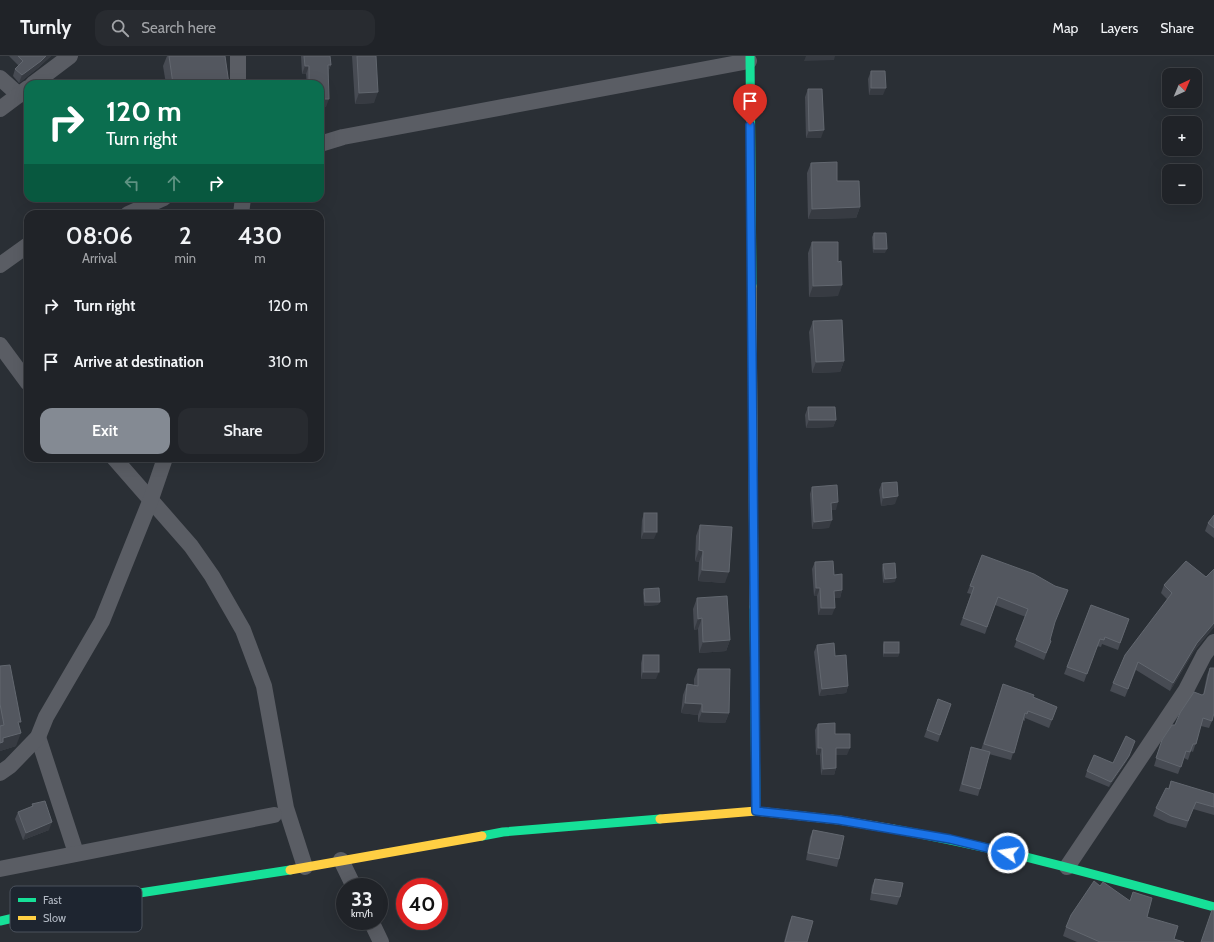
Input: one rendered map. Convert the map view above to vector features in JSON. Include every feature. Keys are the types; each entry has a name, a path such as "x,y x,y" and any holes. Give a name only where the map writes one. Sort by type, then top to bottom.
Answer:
{"street":[{"path":"38,80 70,56"},
{"path":"238,56 238,80"},
{"path":"324,143 343,136 749,59 756,811"},
{"path":"0,78 23,92 0,109"},
{"path":"137,210 155,202"},
{"path":"0,265 24,248"},
{"path":"0,345 24,378"},
{"path":"118,462 191,546 212,576 243,630 264,686 286,808 305,867"},
{"path":"0,773 10,766 38,737 46,717 102,621 151,499 164,462"},
{"path":"1067,867 1186,690 1204,655 1214,642"},
{"path":"38,737 76,852"},
{"path":"142,893 242,878 503,832 756,811 839,820 950,839 1067,867 1214,907"},
{"path":"0,869 76,852 274,815"},
{"path":"341,860 350,878"},
{"path":"0,921 10,919"},
{"path":"375,930 381,942"}],"building":[{"path":"18,56 46,56 22,75 15,69 23,61"},
{"path":"169,56 225,56 228,80 172,80"},
{"path":"304,56 330,56 331,65 328,65 329,99 324,99 324,80 309,80 309,66 305,66"},
{"path":"357,56 376,56 378,92 359,93"},
{"path":"871,71 885,71 886,88 871,88"},
{"path":"808,89 822,89 824,130 809,131"},
{"path":"837,162 837,181 859,181 860,207 812,209 811,163"},
{"path":"874,233 886,233 887,249 874,249"},
{"path":"812,242 838,242 838,262 841,261 842,285 813,286"},
{"path":"842,320 844,361 816,362 813,321"},
{"path":"808,407 835,407 836,420 809,420"},
{"path":"897,482 898,496 883,498 882,483"},
{"path":"837,485 838,502 831,503 832,520 814,522 812,487"},
{"path":"644,513 657,513 657,532 644,532"},
{"path":"1214,515 1214,528 1208,523"},
{"path":"700,525 732,527 729,572 702,570 703,551 699,550"},
{"path":"982,555 1034,574 1055,586 1068,590 1055,622 1051,641 1046,653 1016,640 1028,609 998,597 987,627 963,618 974,587 970,586"},
{"path":"833,561 834,575 842,574 842,590 834,591 835,608 821,608 820,588 816,588 815,562"},
{"path":"1186,561 1206,577 1214,569 1214,623 1197,643 1173,683 1138,662 1128,689 1113,683 1125,655 1172,593 1164,585"},
{"path":"895,563 896,578 885,579 883,564"},
{"path":"659,588 660,602 645,602 644,589"},
{"path":"727,596 730,640 703,642 702,618 698,619 697,598"},
{"path":"1091,605 1129,619 1120,643 1105,637 1104,640 1100,639 1087,674 1067,667"},
{"path":"884,642 899,642 899,653 884,653"},
{"path":"834,643 835,656 846,655 848,686 822,689 817,645"},
{"path":"643,655 659,655 659,672 643,672"},
{"path":"10,665 21,722 18,722 21,733 3,738 3,742 0,743 0,726 4,725 0,704 0,666"},
{"path":"1210,668 1214,668 1214,713 1212,721 1203,718 1196,744 1193,744 1190,752 1186,751 1181,767 1156,758 1162,740 1172,725 1175,725 1180,713 1194,692 1202,695 1204,694"},
{"path":"698,669 730,669 729,713 702,712 702,704 685,703 687,684 698,686"},
{"path":"1003,684 1034,695 1033,697 1057,707 1052,720 1028,711 1027,714 1025,713 1014,753 984,744"},
{"path":"938,699 951,704 940,735 927,730"},
{"path":"835,723 835,734 850,734 850,748 836,748 836,768 823,769 822,748 818,748 818,724"},
{"path":"1126,736 1135,741 1129,756 1111,782 1087,771 1094,755 1113,763"},
{"path":"971,747 990,752 980,789 962,784"},
{"path":"1171,781 1214,794 1214,807 1196,802 1188,821 1171,816 1156,808 1166,788 1169,789"},
{"path":"45,801 52,822 26,833 18,812 33,806 32,804"},
{"path":"813,830 844,836 839,859 808,853"},
{"path":"875,879 903,883 900,897 872,893"},
{"path":"1094,881 1100,886 1103,882 1130,901 1133,892 1152,898 1147,917 1178,926 1174,939 1184,942 1100,942 1066,927 1071,915"},
{"path":"1212,910 1214,911 1214,942 1201,942"},
{"path":"792,916 813,921 807,942 785,942"}],"traffic: fast":[{"path":"750,56 752,286"},
{"path":"754,607 756,811"},
{"path":"482,836 503,832 660,819"},
{"path":"893,829 1015,854 1214,907"},
{"path":"142,893 290,870"},
{"path":"0,921 10,919"}],"traffic: slow":[{"path":"752,286 754,607"},
{"path":"660,819 756,811 839,820 893,829"},
{"path":"290,870 482,836"}],"route":[{"path":"750,125 756,811 839,820 950,839 1008,853"}]}
